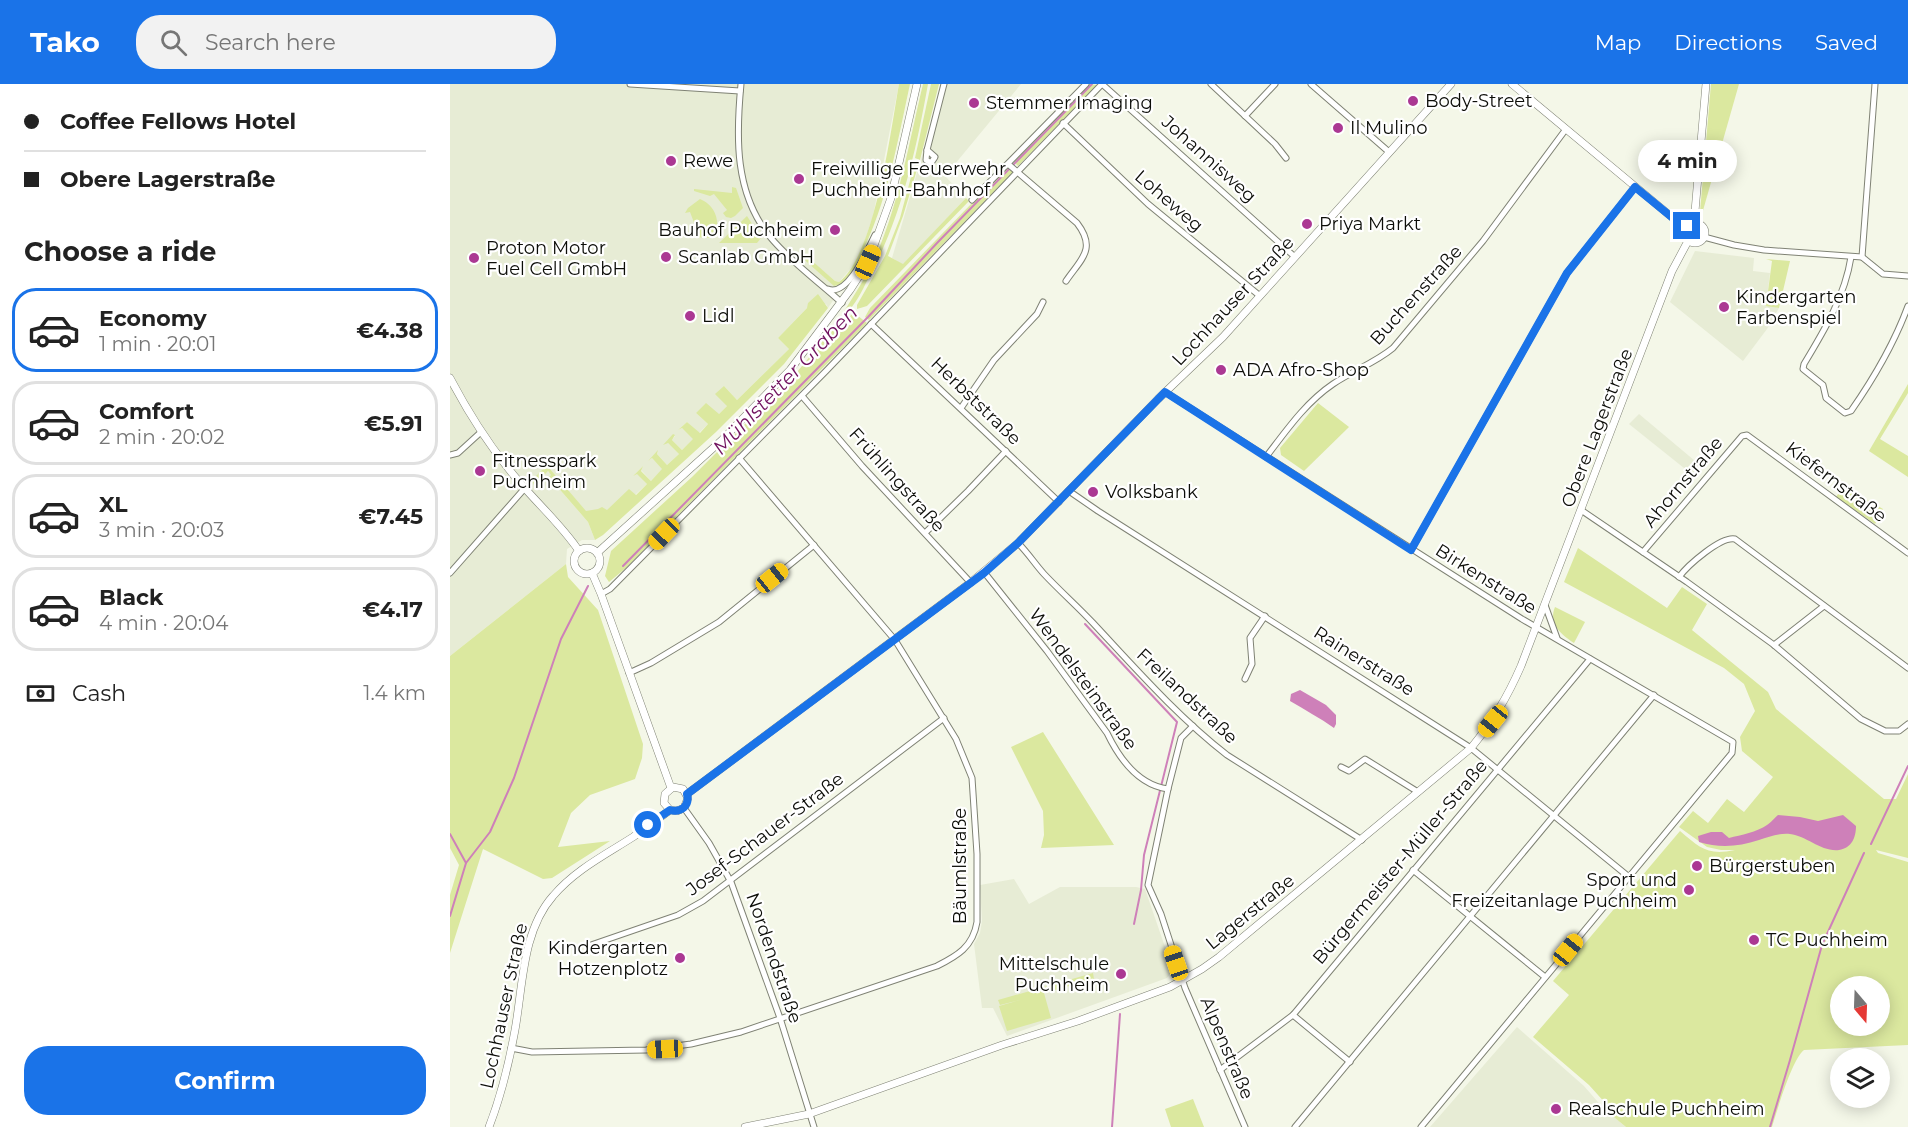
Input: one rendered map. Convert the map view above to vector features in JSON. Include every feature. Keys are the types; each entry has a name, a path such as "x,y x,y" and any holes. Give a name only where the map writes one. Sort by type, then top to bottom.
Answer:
{"street":[{"path":"630,84 740,91"},
{"path":"741,84 737,130 739,158 753,207 770,237 794,262 842,303"},
{"path":"597,553 722,440 790,370 842,303 868,262 891,198 917,84"},
{"path":"927,150 944,84"},
{"path":"972,200 1086,84"},
{"path":"602,594 610,589 802,396 1016,170 1102,84"},
{"name":"Johannisweg","path":"1102,84 1295,257"},
{"path":"1211,84 1275,144 1286,158"},
{"path":"1245,116 1275,84"},
{"path":"1311,84 1389,152"},
{"name":"Lochhauser Straße","path":"687,794 971,583 1018,543 1165,392 1204,357 1450,84"},
{"path":"1512,84 1685,228"},
{"path":"1694,223 1706,84"},
{"path":"1862,257 1875,84"},
{"name":"Loheweg","path":"1063,123 1156,211 1260,296"},
{"name":"Buchenstraße","path":"1266,457 1310,402 1331,385 1382,358 1393,348 1483,242 1566,129"},
{"path":"1009,164 1077,223 1084,233 1087,240 1086,254 1066,281"},
{"path":"1411,550 1567,273 1635,187"},
{"path":"824,287 832,291 844,288 858,268 891,198"},
{"path":"1685,228 1694,223"},
{"path":"1694,223 1703,227 1704,237"},
{"path":"1685,228 1688,241 1697,243 1704,237"},
{"path":"1704,237 1764,250 1862,257 1882,274 1908,276"},
{"name":"Obere Lagerstraße","path":"1536,627 1672,271 1688,241"},
{"path":"1851,257 1850,267 1836,305 1803,369 1823,386 1826,398 1845,412 1851,411 1878,371 1908,306"},
{"path":"962,408 994,360 1037,314 1043,302"},
{"name":"Herbststraße","path":"871,324 1059,502"},
{"path":"450,378 481,432 579,551"},
{"name":"Birkenstraße","path":"1165,392 1411,550 1536,627 1731,740 1734,746 1732,753 1629,877"},
{"name":"Frühlingstraße","path":"802,396 862,466 926,532 971,583"},
{"path":"450,455 458,453 481,432"},
{"name":"Ahornstraße","path":"1643,552 1742,436 1747,435"},
{"name":"Kiefernstraße","path":"1747,435 1908,553"},
{"path":"926,532 1006,451"},
{"name":"Bäumlstraße","path":"511,1048 532,1052 668,1049 741,1032 937,966 964,951 975,934 977,854 972,778 965,759 944,718 895,640 740,458"},
{"path":"450,573 525,488"},
{"name":"Rainerstraße","path":"1069,491 1471,748 1629,877"},
{"path":"1581,510 1774,645 1866,722 1885,731 1895,732 1908,724"},
{"path":"1679,577 1707,552 1730,538 1740,542 1908,668"},
{"name":"Freilandstraße","path":"1018,543 1032,556 1042,572 1092,622 1157,694 1193,726 1227,755 1362,840"},
{"path":"629,673 651,663 719,622 814,545"},
{"path":"589,548 597,553 600,560 599,566 592,573 583,574 576,568 574,559 579,551 589,548"},
{"path":"592,573 602,594 671,788"},
{"name":"Wendelsteinstraße","path":"984,573 1047,651 1132,770 1146,782 1166,789"},
{"path":"1545,605 1557,639"},
{"path":"1774,645 1824,606"},
{"path":"1245,679 1252,664 1250,638 1265,616"},
{"name":"Lagerstraße","path":"745,1127 809,1114 1078,1021 1182,981 1215,960 1471,748 1493,721 1508,697 1536,627"},
{"name":"Bürgermeister-Müller-Straße","path":"1220,1070 1293,1015 1590,659"},
{"path":"1295,1127 1654,695"},
{"name":"Josef-Schauer-Straße","path":"588,946 678,915 731,882 944,718"},
{"name":"Alpenstraße","path":"1193,726 1181,738 1166,789 1148,885 1161,914 1182,981 1245,1127"},
{"path":"1341,767 1349,771 1365,759 1418,792"},
{"path":"670,810 666,807 664,799 665,794 671,788 680,788 687,794 688,802 684,808"},
{"name":"Lochhauser Straße","path":"489,1127 499,1100 529,947 538,917 550,898 565,882 586,866 670,810 677,811 684,808"},
{"name":"Nordendstraße","path":"684,808 709,843 731,882 780,1018 814,1127"},
{"path":"1413,870 1545,977"},
{"path":"1422,1127 1629,877"},
{"path":"1293,1015 1350,1062"}],"shaded area":[{"path":"450,84 899,84 873,216 862,249 853,266 839,282 821,269 834,286 844,284 828,308 826,304 807,308 778,338 789,349 737,400 724,386 727,406 719,414 696,413 708,424 699,433 687,422 678,430 682,428 694,439 682,450 672,440 675,436 673,435 668,443 679,454 667,465 657,454 658,451 648,461 652,458 663,469 651,481 641,470 643,466 633,476 637,473 647,484 635,495 607,511 585,511 550,469 544,468 533,484 547,471 552,475 550,478 588,522 595,540 582,540 567,549 566,564 450,656"},
{"path":"943,84 1021,84 945,176 966,198 903,265 892,258"},
{"name":"Kindergarten Farbenspiel","path":"1695,251 1754,258 1753,271 1770,273 1766,305 1779,308 1767,329 1743,361 1670,302"},
{"path":"1639,414 1701,466 1694,476 1629,424"},
{"path":"1300,690 1326,705 1336,715 1334,728 1290,701 1291,694"},
{"path":"1778,815 1818,821 1843,815 1856,826 1855,834 1847,847 1839,850 1826,849 1790,834 1736,845 1721,846 1699,842 1698,836 1711,832 1722,832 1729,838 1754,831 1769,824"},
{"path":"1014,879 1029,904 1060,887 1145,889 1173,970 1167,978 1007,1036 993,1008 982,1008 974,944 980,933 982,921 980,885"},
{"path":"1517,1027 1584,1086 1604,1109 1626,1127 1430,1127"}],"green space":[{"path":"899,84 910,84 879,213 858,261 844,284 834,286 799,255 802,252 839,282 852,268 872,219 880,190"},
{"path":"923,84 928,84 912,159 890,233 855,303 845,314 843,313 870,269 885,234"},
{"path":"931,84 939,84 920,160 915,158"},
{"path":"1088,84 1097,85 1018,166 1013,161"},
{"path":"1711,84 1739,84 1702,214 1700,212"},
{"path":"915,162 919,163 888,256 903,264 966,198 969,201 867,306 857,309 857,305 885,256 900,218"},
{"path":"1007,167 1013,172 869,320 865,317 870,308"},
{"path":"732,187 736,188 743,208 731,218 726,217 723,213 727,210 714,194 710,196 694,191 694,189 732,193"},
{"path":"700,199 715,213 717,227 716,233 711,238 694,237 693,235 698,233 690,212 685,213"},
{"path":"747,216 761,238 757,243 719,243"},
{"path":"1766,259 1790,261 1779,308 1766,306 1772,261"},
{"path":"818,294 828,308 784,364 716,432 603,535 595,540 588,522 549,477 551,475 548,471 534,485 532,480 544,468 550,469 586,511 602,507 607,510 629,489 636,495 647,484 637,474 633,476 643,466 641,471 651,481 662,469 652,458 648,461 658,450 657,454 667,465 679,454 668,443 663,445 673,434 675,435 672,440 682,450 693,439 682,428 678,430 687,422 700,433 708,424 696,413 706,403 719,414 727,406 715,394 724,386 737,400 789,349 778,338"},
{"path":"853,312 867,323 626,568 609,582 605,576 611,551 692,477 797,372 841,319 849,318"},
{"path":"1908,384 1908,393 1880,439 1908,456 1908,477 1869,451"},
{"path":"1318,403 1349,427 1304,471 1281,455 1280,448"},
{"path":"1844,486 1883,509 1875,524 1836,497"},
{"path":"1578,548 1667,608 1682,587 1707,604 1692,630 1768,692 1776,709 1884,799 1896,799 1908,774 1908,858 1876,850 1878,853 1908,862 1908,1045 1804,1050 1790,1074 1772,1127 1626,1127 1604,1109 1607,1105 1589,1085 1533,1037 1569,995 1553,981 1680,831 1705,849 1718,852 1735,850 1707,847 1679,827 1693,811 1708,823 1727,799 1744,812 1773,777 1742,751 1740,737 1755,711 1744,684 1724,668 1564,582"},
{"path":"566,564 568,577 598,610 643,744 642,758 635,779 590,795 571,813 558,847 610,841 552,878 543,879 483,849 450,953 450,895 459,865 450,848 450,656"},
{"path":"1555,607 1585,622 1574,643 1557,628 1553,618"},
{"path":"1043,732 1114,845 1041,848 1044,835 1043,811 1011,747"},
{"path":"1093,973 1094,979 1044,993 1051,1018 1007,1031 999,1006 1020,1000 1000,1005 998,1000"},
{"path":"1193,1099 1204,1127 1171,1127 1165,1109"}],"waterway":[{"name":"Mühlstetter Graben","path":"623,566 868,317 1092,84"},
{"name":"Mühlstetter Graben","path":"466,863 490,832 514,778 561,639 588,586"},
{"path":"1085,624 1177,722 1144,855 1141,890 1134,924"},
{"path":"1871,844 1908,766"},
{"path":"450,834 466,863 450,916"},
{"path":"1770,1127 1822,945 1864,853"},
{"path":"1112,1127 1120,1014"}],"place":[{"name":"Body-Street","path":"1413,101"},
{"name":"Stemmer Imaging","path":"974,103"},
{"name":"Il Mulino","path":"1338,128"},
{"name":"Rewe","path":"671,161"},
{"name":"Freiwillige Feuerwehr Puchheim-Bahnhof","path":"799,179"},
{"name":"Priya Markt","path":"1307,224"},
{"name":"Bauhof Puchheim","path":"835,230"},
{"name":"Scanlab GmbH","path":"666,257"},
{"name":"Proton Motor Fuel Cell GmbH","path":"474,258"},
{"name":"Kindergarten Farbenspiel","path":"1724,307"},
{"name":"Lidl","path":"690,316"},
{"name":"ADA Afro-Shop","path":"1221,370"},
{"name":"Fitnesspark Puchheim","path":"480,471"},
{"name":"Volksbank","path":"1093,492"},
{"name":"Bürgerstuben","path":"1697,866"},
{"name":"Sport und Freizeitanlage Puchheim","path":"1689,890"},
{"name":"TC Puchheim","path":"1754,940"},
{"name":"Kindergarten Hotzenplotz","path":"680,958"},
{"name":"Mittelschule Puchheim","path":"1121,974"},
{"name":"Realschule Puchheim","path":"1556,1109"}],"route":[{"path":"648,825 670,810 677,811 684,808 688,802 687,794 984,573 1018,543 1165,392 1411,550 1567,273 1635,187 1685,228 1687,226"}]}
